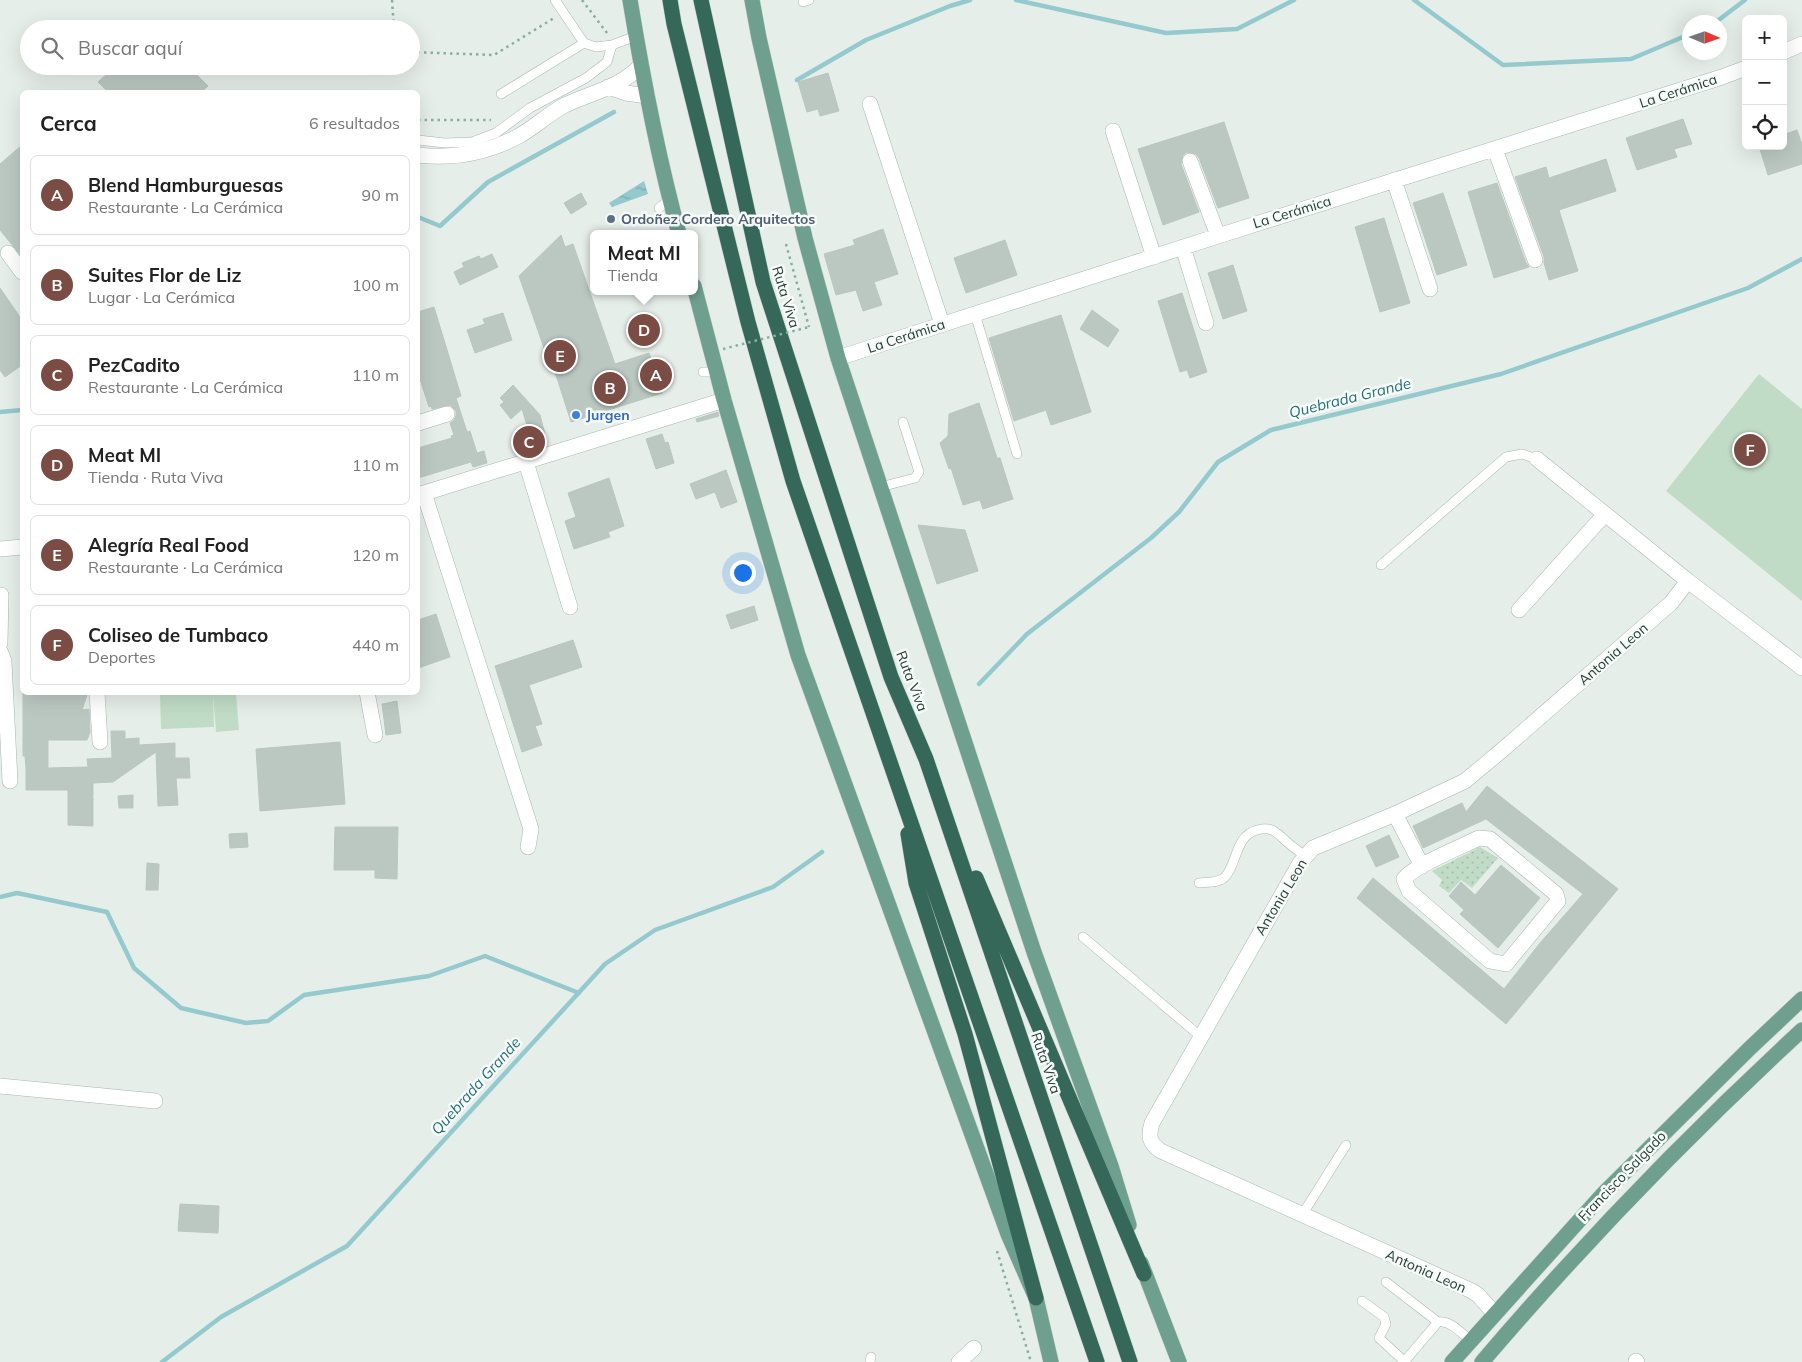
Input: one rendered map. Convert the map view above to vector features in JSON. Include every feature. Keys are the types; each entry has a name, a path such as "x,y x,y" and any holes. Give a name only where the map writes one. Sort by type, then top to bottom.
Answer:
{"highway":[{"path":"670,0 674,24 748,322 788,462 1097,1362"},
{"name":"Ruta Viva","path":"701,0 763,282 891,677 926,759 1130,1362"},
{"path":"926,759 1144,1274"},
{"path":"899,786 916,883 965,1034 1036,1298"}],"main road":[{"path":"630,0 664,204 677,230"},
{"name":"Ruta Viva","path":"752,0 761,48 805,238 838,358 1034,952 1111,1166 1144,1274 1179,1362"},
{"path":"696,295 710,372 724,400 798,655 1008,1234 1036,1298 1051,1362"},
{"name":"Francisco Salgado","path":"1452,1362 1602,1194 1748,1049 1802,999"},
{"name":"Francisco Salgado","path":"1482,1362 1618,1210 1763,1066 1802,1030"}],"street":[{"path":"1787,50 1802,44"},
{"path":"420,155 458,156 486,150 517,137 562,106 632,75 641,64"},
{"name":"La Cerámica","path":"838,358 1742,70"},
{"path":"608,87 626,93 647,96"},
{"path":"870,104 942,324"},
{"path":"1113,131 1154,257"},
{"path":"1495,149 1535,260"},
{"path":"1190,161 1218,236"},
{"path":"1394,180 1430,289"},
{"path":"1183,247 1206,324"},
{"path":"8,252 20,269"},
{"path":"528,847 531,829 421,494 724,400"},
{"path":"420,422 447,414"},
{"path":"1537,459 1688,581 1802,668"},
{"path":"526,462 570,607"},
{"path":"1518,610 1605,514"},
{"path":"0,549 20,547"},
{"name":"Antonia Leon","path":"1495,1314 1472,1291 1161,1151 1150,1140 1149,1131 1200,1036 1300,863 1313,848 1395,814 1465,781 1501,752 1671,603 1688,581"},
{"path":"0,643 2,595"},
{"path":"0,651 4,661 10,781"},
{"path":"98,695 100,742"},
{"path":"368,695 375,735"},
{"path":"1395,814 1422,866"},
{"path":"1479,838 1490,839 1556,894 1558,901 1506,964 1497,964 1490,961 1409,891 1404,879 1406,875 1422,866 1479,838"},
{"path":"0,1086 155,1101"},
{"path":"959,1362 974,1348"}],"lane":[{"path":"555,0 584,42 596,47 612,45 636,36"},
{"path":"501,94 584,42"},
{"path":"420,140 445,143 472,142 496,133 530,108 586,78 607,62 612,45"},
{"path":"975,314 1017,454"},
{"path":"880,487 918,476 919,472 903,422"},
{"path":"1382,565 1506,457 1522,454 1537,459"},
{"path":"1199,882 1216,882 1224,878 1233,864 1241,842 1250,832 1259,829 1269,829 1276,832 1306,856"},
{"path":"1083,937 1200,1036"},
{"path":"1302,1215 1346,1145"},
{"path":"1386,1282 1438,1322 1449,1323 1471,1341"},
{"path":"1362,1301 1384,1316 1386,1324 1379,1338 1404,1362 1438,1322"}],"path":[{"path":"392,0 393,20"},
{"path":"582,0 605,32 612,35"},
{"path":"420,52 494,55 564,12"},
{"path":"420,120 496,119"},
{"path":"723,349 809,327 786,244"}],"green space":[{"path":"1759,374 1802,409 1802,601 1666,491"},
{"path":"160,695 213,695 214,727 161,729"},
{"path":"213,695 236,695 239,730 216,732"},
{"path":"1480,847 1498,858 1472,888 1461,880 1449,893 1439,886 1442,880 1432,871"}],"water":[{"path":"644,181 648,194 612,207 609,203"}],"building":[{"path":"828,73 839,111 820,116 818,109 807,112 798,82"},
{"path":"106,75 197,75 208,86 203,90 106,90 98,82"},
{"path":"1683,119 1692,144 1674,149 1677,157 1637,170 1626,138"},
{"path":"1224,122 1249,198 1218,208 1199,158 1196,154 1187,152 1183,155 1181,164 1199,212 1163,225 1138,149"},
{"path":"1797,130 1802,144 1802,164 1768,175 1760,150 1787,150 1787,134"},
{"path":"20,147 20,255 0,230 0,164"},
{"path":"1606,159 1616,191 1559,210 1578,271 1549,280 1544,257 1515,177 1546,167 1549,178"},
{"path":"1497,183 1529,267 1494,278 1468,192"},
{"path":"581,193 587,204 571,214 564,203"},
{"path":"1443,193 1467,265 1437,275 1413,203"},
{"path":"1384,218 1410,303 1380,312 1355,227"},
{"path":"883,229 898,274 874,282 882,305 863,311 856,290 836,295 824,254 855,245 853,240"},
{"path":"561,235 565,247 573,244 615,364 649,353 662,393 571,422 558,381 554,370 552,371 519,276"},
{"path":"1005,240 1017,275 966,293 954,258"},
{"path":"492,254 498,267 460,285 454,272 464,267 462,263 479,256 481,259"},
{"path":"1233,265 1247,311 1223,319 1208,273"},
{"path":"0,288 20,317 20,366 5,377 0,370"},
{"path":"1182,293 1207,372 1190,378 1187,370 1180,372 1158,301"},
{"path":"434,307 461,396 456,398 467,432 470,431 477,453 484,451 487,463 473,467 471,462 420,477 420,447 452,438 451,436 454,435 450,423 456,416 456,411 450,405 432,409 431,406 429,407 420,379 420,311"},
{"path":"1092,310 1119,330 1108,347 1080,329"},
{"path":"503,313 512,340 475,353 467,330 485,324 483,319"},
{"path":"1061,315 1091,412 1051,425 1046,410 1014,421 989,338"},
{"path":"513,385 540,415 545,434 531,439 522,409 511,419 500,405 504,402 500,398"},
{"path":"979,403 1013,499 983,509 980,500 963,505 951,468 949,469 940,443 948,436 949,414"},
{"path":"718,412 719,416 697,422 696,419"},
{"path":"662,434 665,443 668,442 674,463 656,469 646,439"},
{"path":"726,470 737,502 721,508 715,492 696,499 690,484"},
{"path":"609,478 624,526 608,532 610,537 574,549 565,521 576,517 568,493"},
{"path":"918,525 965,530 978,571 937,584"},
{"path":"754,606 758,620 731,629 726,615"},
{"path":"436,614 450,657 420,667 420,619"},
{"path":"573,640 582,667 529,685 542,724 535,726 542,745 522,752 495,666"},
{"path":"23,695 87,695 82,710 89,709 90,732 87,740 48,740 48,768 88,767 87,759 112,758 111,731 125,731 125,739 139,738 139,745 175,743 175,758 189,758 190,778 176,778 178,805 158,806 156,752 113,782 93,783 93,826 68,825 68,790 26,790 25,756 23,756"},
{"path":"397,701 401,733 386,735 382,704"},
{"path":"340,742 345,804 260,811 256,749"},
{"path":"1487,786 1618,889 1506,1024 1357,898 1373,878 1504,989 1540,943 1583,894 1486,819 1423,848 1413,826 1462,803 1466,812"},
{"path":"133,795 133,808 119,808 118,796"},
{"path":"335,827 398,827 397,879 375,878 375,870 334,870"},
{"path":"247,833 248,847 230,848 229,834"},
{"path":"1389,835 1399,857 1376,867 1366,846"},
{"path":"147,863 159,864 158,890 146,890"},
{"path":"1501,865 1540,898 1498,948 1460,914 1464,910 1449,896 1461,882 1475,895"},
{"path":"180,1204 219,1206 218,1233 178,1231"}],"waterway":[{"path":"797,80 866,40 950,6 970,0"},
{"path":"1016,0 1166,33 1237,29 1294,0"},
{"path":"1414,0 1503,65 1631,59 1682,37"},
{"path":"1725,15 1745,0"},
{"path":"420,218 440,226 488,182 614,112"},
{"name":"Quebrada Grande","path":"979,684 1027,634 1151,538 1179,512 1218,462 1271,430 1501,374 1748,288 1802,259"},
{"path":"0,412 20,410"},
{"name":"Quebrada Grande","path":"162,1362 221,1317 347,1246 605,964 655,930 773,887 822,852"},
{"path":"0,897 17,893 107,912 134,968 181,1008 246,1023 268,1021 304,995 429,976 485,956 579,993"}],"place":[{"name":"Ordoñez Cordero Arquitectos","path":"611,219"},
{"name":"Meat MI","path":"644,330"},
{"name":"Alegría Real Food","path":"560,356"},
{"name":"Blend Hamburguesas","path":"656,375"},
{"name":"Suites Flor de Liz","path":"610,388"},
{"name":"Jurgen","path":"576,415"},
{"name":"PezCadito","path":"529,442"},
{"name":"Coliseo de Tumbaco","path":"1750,450"}]}
